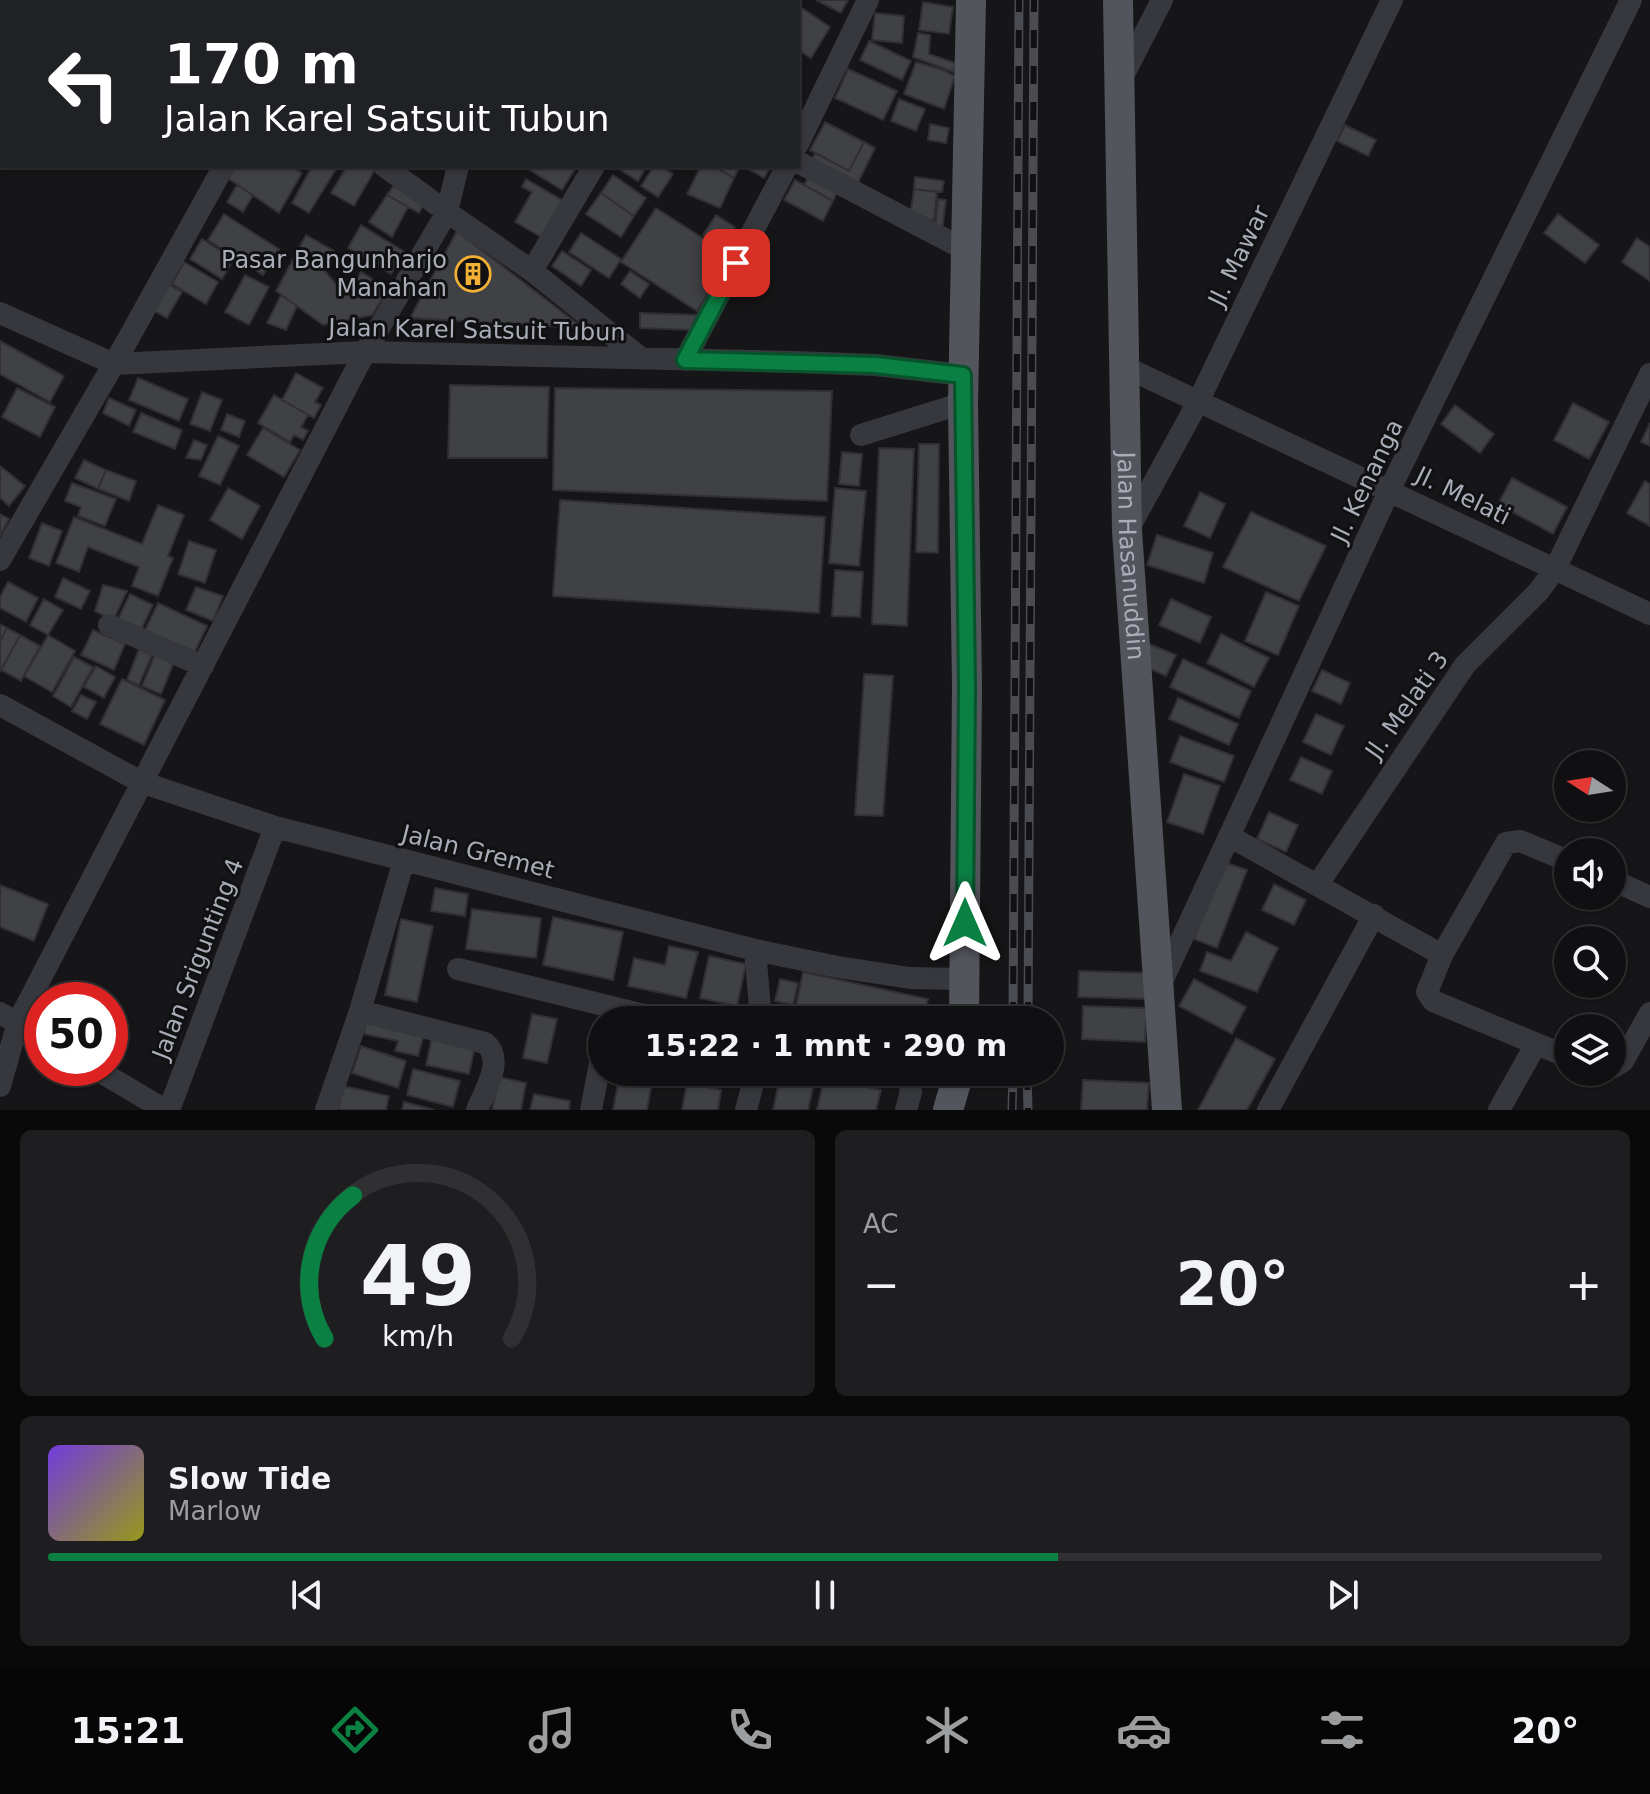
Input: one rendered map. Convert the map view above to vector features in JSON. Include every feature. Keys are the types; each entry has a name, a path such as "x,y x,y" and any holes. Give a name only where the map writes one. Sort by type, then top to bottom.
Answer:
{"main road":[{"path":"964,1006 967,687 963,389 971,0"},
{"name":"Jalan Hasanuddin","path":"1118,0 1122,78 1127,531 1167,1110"},
{"path":"948,1110 955,1086"}],"street":[{"path":"800,140 868,0"},
{"path":"1122,78 1162,0"},
{"name":"Jl. Mawar","path":"1127,531 1199,400 1392,0"},
{"name":"Jl. Kenanga","path":"1159,989 1390,489 1631,0"},
{"path":"800,163 958,246"},
{"path":"0,560 223,168"},
{"path":"387,168 532,271 641,358"},
{"path":"0,1086 9,1018 141,782 365,352 445,211 457,168"},
{"path":"532,271 593,168"},
{"path":"685,360 786,168"},
{"name":"Jalan Karel Satsuit Tubun","path":"0,313 114,364 365,352 641,358 875,365 963,389"},
{"name":"Jl. Melati","path":"1123,366 1650,614"},
{"name":"Jl. Melati 3","path":"1318,884 1465,665 1539,591 1555,569 1650,374"},
{"path":"861,435 963,389"},
{"path":"109,625 203,666"},
{"name":"Jalan Gremet","path":"0,705 141,782 275,827 755,950 910,978 965,979"},
{"name":"Jalan Srigunting 4","path":"167,1110 275,827"},
{"path":"1229,836 1442,955"},
{"path":"1554,855 1520,841 1506,843 1442,955 1430,981 1429,998 1554,1051"},
{"path":"326,1110 360,1011 404,860"},
{"path":"1626,885 1649,893"},
{"path":"1268,1110 1374,915"},
{"path":"755,950 760,1006"},
{"path":"458,969 588,1007"},
{"path":"360,1011 485,1043 490,1048 494,1064 477,1110"},
{"path":"1626,1056 1650,1013"},
{"path":"1499,1110 1536,1044"},
{"path":"125,1086 167,1110"},
{"path":"591,1110 596,1086"},
{"path":"746,1110 752,1086"},
{"path":"906,1110 910,1086"},
{"path":"959,1086 961,1110"}],"building":[{"path":"816,0 848,0 841,13"},
{"path":"923,2 953,7 949,34 919,30"},
{"path":"802,8 830,27 811,58 800,51"},
{"path":"875,13 904,16 902,43 872,40"},
{"path":"918,33 930,35 929,54 955,63 954,72 913,57"},
{"path":"869,41 911,61 902,80 860,60"},
{"path":"916,62 955,76 944,109 904,94"},
{"path":"848,69 897,91 883,120 835,98"},
{"path":"899,99 925,109 916,131 891,121"},
{"path":"825,122 864,142 849,171 810,150"},
{"path":"930,124 949,128 946,143 928,140"},
{"path":"1345,125 1376,140 1368,156 1337,141"},
{"path":"864,142 875,148 857,185 811,161 815,153 849,171"},
{"path":"231,168 294,168 302,173 279,213 226,177"},
{"path":"311,168 337,168 309,213 292,203"},
{"path":"346,168 376,168 354,206 331,193"},
{"path":"529,168 576,168 562,190"},
{"path":"617,168 646,168 638,181"},
{"path":"653,168 663,168 673,174 658,197 641,186"},
{"path":"700,168 716,168 734,178 720,208 687,194"},
{"path":"716,168 739,168 734,178"},
{"path":"746,168 770,168 764,178"},
{"path":"810,174 838,190 833,201 804,185"},
{"path":"613,175 646,198 634,216 601,193"},
{"path":"915,177 944,181 942,192 914,189"},
{"path":"526,179 562,200 541,237 515,222 532,192 522,187"},
{"path":"795,180 833,201 823,221 784,200"},
{"path":"397,181 426,200 419,213 387,195"},
{"path":"237,185 253,195 243,212 227,202"},
{"path":"914,189 937,192 934,220 910,217"},
{"path":"601,193 634,216 621,237 586,214"},
{"path":"387,195 408,207 392,237 369,222"},
{"path":"938,199 946,200 942,231 935,230"},
{"path":"656,208 731,256 697,311 621,262"},
{"path":"224,214 279,249 263,275 208,240"},
{"path":"1558,214 1599,245 1585,263 1544,233"},
{"path":"716,215 735,227 722,247 703,235"},
{"path":"361,225 405,252 391,274 348,248"},
{"name":"Pasar Bangunharjo Manahan","path":"457,231 583,328 410,318"},
{"path":"581,233 621,259 609,278 569,252"},
{"path":"306,235 334,251 324,270 342,291 351,289 361,272 389,289 372,315 323,325 276,291"},
{"path":"1637,238 1650,247 1650,281 1622,262"},
{"path":"202,239 234,259 222,279 190,259"},
{"path":"562,251 591,270 581,286 552,266"},
{"path":"184,262 218,282 206,304 172,284"},
{"path":"630,271 649,284 640,298 621,284"},
{"path":"245,275 269,287 249,325 225,312"},
{"path":"166,283 182,292 167,318 151,309"},
{"path":"281,295 297,306 286,330 267,323"},
{"path":"640,313 698,315 691,330 640,328"},
{"path":"0,341 64,376 50,402 0,374"},
{"path":"296,373 323,388 315,402 321,405 314,418 282,400"},
{"path":"138,378 188,399 179,421 129,400"},
{"path":"450,385 549,387 547,458 448,458"},
{"path":"17,388 55,407 40,437 2,417"},
{"path":"555,388 832,391 827,501 553,490"},
{"path":"202,392 222,400 210,431 190,424"},
{"path":"274,395 308,415 301,427 308,431 303,440 294,435 290,442 258,423"},
{"path":"109,398 136,410 129,426 103,413"},
{"path":"1573,403 1609,422 1589,459 1554,440"},
{"path":"1455,405 1494,434 1480,453 1441,424"},
{"path":"141,413 182,430 175,449 133,432"},
{"path":"227,414 245,421 239,437 221,430"},
{"path":"1650,423 1650,446 1641,442"},
{"path":"263,428 300,450 284,477 247,455"},
{"path":"218,436 239,446 220,485 199,476"},
{"path":"194,440 207,445 201,460 186,458"},
{"path":"919,444 939,444 938,553 916,552"},
{"path":"879,448 914,449 907,626 872,624"},
{"path":"842,452 862,454 859,486 839,484"},
{"path":"84,460 106,470 98,489 75,478"},
{"path":"0,466 25,486 9,506 0,498"},
{"path":"106,470 136,481 129,501 98,489"},
{"path":"1512,478 1567,507 1553,534 1498,504"},
{"path":"1645,481 1650,484 1650,526 1627,513"},
{"path":"72,483 116,499 105,526 78,516 81,507 65,501"},
{"path":"228,488 260,506 242,539 210,520"},
{"path":"835,488 866,491 859,566 829,563"},
{"path":"1200,492 1225,504 1210,538 1184,526"},
{"path":"560,500 825,517 819,613 553,596"},
{"path":"158,505 184,515 168,556 173,558 158,596 132,586 139,567 88,547 79,572 56,563 74,517 142,544"},
{"path":"1251,512 1326,546 1299,601 1223,567"},
{"path":"0,514 9,519 0,536"},
{"path":"42,523 62,531 49,566 29,558"},
{"path":"1157,535 1213,553 1204,583 1147,565"},
{"path":"189,541 216,550 205,583 178,574"},
{"path":"835,570 863,572 860,617 832,616"},
{"path":"63,578 90,591 81,609 55,597"},
{"path":"8,582 38,598 26,622 0,608 0,597"},
{"path":"103,585 127,591 113,621 95,611"},
{"path":"196,587 223,596 213,621 186,610"},
{"path":"1266,592 1299,606 1278,655 1245,641"},
{"path":"130,594 153,605 140,632 117,621"},
{"path":"44,599 63,610 48,635 30,625"},
{"path":"1171,599 1211,617 1200,643 1159,625"},
{"path":"158,603 207,626 192,658 143,634"},
{"path":"0,624 7,628 0,642"},
{"path":"7,628 20,635 0,672 0,642"},
{"path":"93,630 125,644 114,670 81,655"},
{"path":"1221,634 1269,658 1254,687 1207,663"},
{"path":"20,635 40,646 21,681 1,670"},
{"path":"48,635 75,651 52,692 24,676"},
{"path":"1149,644 1176,655 1166,676 1139,664"},
{"path":"139,649 152,655 139,685 127,680"},
{"path":"156,652 175,660 161,694 142,686"},
{"path":"74,657 93,667 71,707 53,696"},
{"path":"1183,659 1251,691 1239,718 1170,687"},
{"path":"96,666 115,677 104,698 84,687"},
{"path":"1322,670 1350,683 1341,704 1312,691"},
{"path":"864,674 893,676 883,816 855,815"},
{"path":"122,679 165,700 144,745 100,724"},
{"path":"81,695 96,702 87,719 72,711"},
{"path":"1178,698 1238,724 1229,745 1169,719"},
{"path":"1316,714 1344,726 1331,755 1303,742"},
{"path":"1180,736 1234,756 1224,782 1170,762"},
{"path":"1301,757 1332,771 1322,794 1290,780"},
{"path":"1184,774 1220,786 1203,834 1167,822"},
{"path":"1269,812 1298,825 1286,852 1257,839"},
{"path":"1224,862 1247,870 1217,948 1194,939"},
{"path":"1274,884 1306,900 1294,925 1262,910"},
{"path":"0,885 48,904 34,941 0,927"},
{"path":"435,888 468,894 465,916 431,911"},
{"path":"472,909 541,918 536,958 466,949"},
{"path":"553,917 623,932 613,980 543,965"},
{"path":"401,919 433,926 417,1002 385,995"},
{"path":"1246,932 1278,948 1257,992 1200,971 1207,952 1231,961"},
{"path":"669,946 698,952 686,998 628,986 634,958 665,965"},
{"path":"709,956 746,964 737,1006 700,998"},
{"path":"1079,971 1148,973 1147,999 1078,997"},
{"path":"803,972 928,999 926,1006 796,1006"},
{"path":"780,979 798,983 793,1005 775,1001"},
{"path":"1194,979 1246,1007 1232,1034 1179,1006"},
{"path":"1083,1006 1147,1008 1145,1042 1082,1039"},
{"path":"532,1014 557,1019 547,1063 523,1058"},
{"path":"366,1020 425,1031 418,1056 395,1051 398,1041 364,1034"},
{"path":"432,1037 475,1046 469,1074 426,1065"},
{"path":"1236,1038 1275,1059 1247,1110 1198,1110"},
{"path":"361,1046 406,1061 398,1088 352,1073"},
{"path":"413,1069 460,1081 453,1107 407,1095"},
{"path":"499,1077 526,1083 521,1110 492,1110"},
{"path":"1083,1080 1149,1083 1147,1110 1081,1110"},
{"path":"343,1086 389,1096 386,1110 338,1110"},
{"path":"617,1086 651,1086 647,1110 613,1110"},
{"path":"686,1086 721,1090 718,1110 682,1110"},
{"path":"778,1086 813,1086 808,1110 773,1110"},
{"path":"822,1086 862,1086 881,1090 876,1110 817,1110"},
{"path":"534,1094 570,1101 569,1110 530,1110"},
{"path":"404,1102 435,1110 402,1110"}],"railway":[{"path":"1013,1006 1019,0"},
{"path":"1028,1006 1034,0"},
{"path":"1012,1110 1013,1086"},
{"path":"1027,1086 1028,1110"}],"place":[{"name":"Pasar Bangunharjo Manahan","path":"473,274"}],"route":[{"path":"736,263 685,360 875,365 963,375 967,687 965,923"}]}
